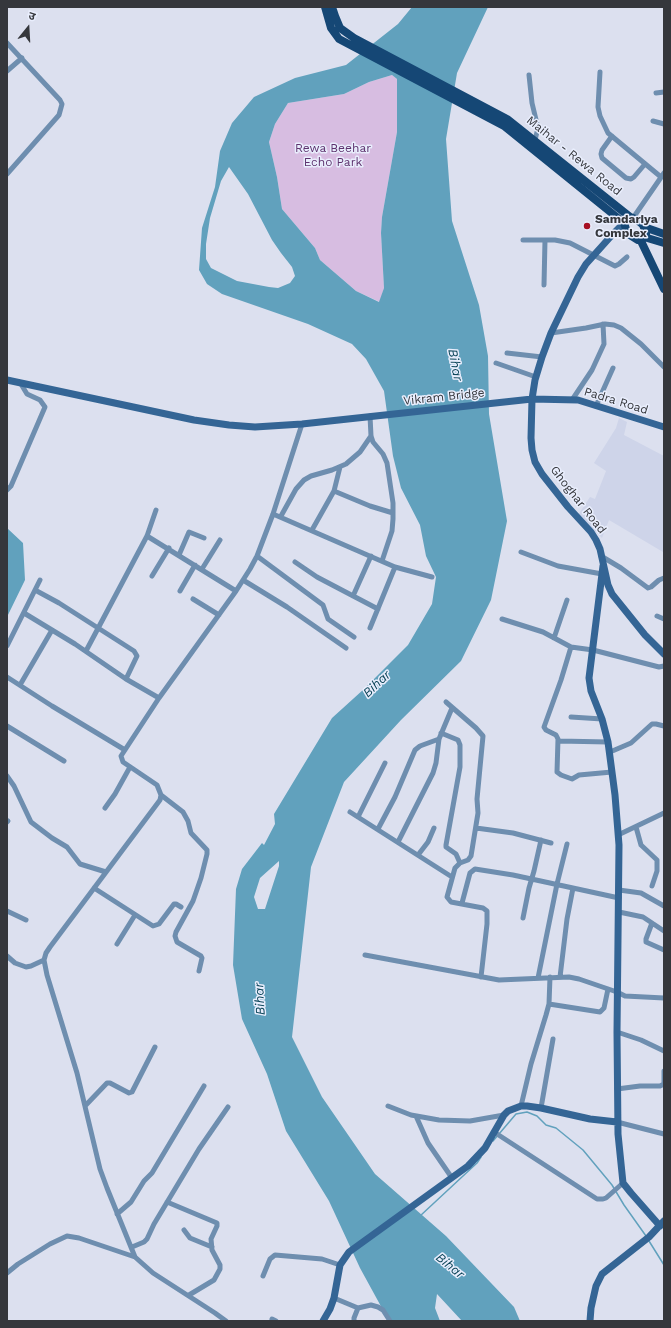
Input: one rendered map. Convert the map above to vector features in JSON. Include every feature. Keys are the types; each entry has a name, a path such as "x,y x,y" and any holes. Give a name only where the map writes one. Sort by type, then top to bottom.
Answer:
{"main road":[{"path":"325,7 332,28 339,39 500,119"},
{"path":"332,7 338,22 344,31 354,38 500,119"},
{"name":"Maihar - Rewa Road","path":"500,119 535,140 629,219"},
{"name":"Maihar - Rewa Road","path":"500,119 504,126 629,219"},
{"path":"664,234 644,227 642,224 629,219 626,229 630,235 638,240 642,238 664,243"},
{"path":"642,238 646,235 646,229 644,227"},
{"path":"642,238 664,289"}],"street":[{"path":"7,43 62,104 62,109 59,115 7,174"},
{"path":"7,71 22,58"},
{"path":"600,72 598,107 608,132 645,164 663,175 629,219"},
{"path":"529,75 532,103 538,128 535,140"},
{"path":"656,93 664,92"},
{"path":"653,121 664,124"},
{"path":"612,136 602,150 602,158 626,178 631,179 645,164"},
{"name":"Ghoghar Road","path":"629,219 593,255 578,277 551,332 536,377 532,399 530,438 532,450 542,474 596,540 608,585 612,594 645,635 664,654"},
{"path":"523,240 545,240 570,243 615,266 627,257"},
{"path":"544,285 545,240"},
{"path":"551,332 586,328 602,324 614,324 641,344 664,367"},
{"path":"572,400 592,370 602,348 604,337 602,324"},
{"path":"507,353 542,357"},
{"path":"496,363 536,377"},
{"path":"596,406 613,368"},
{"name":"Vikram Bridge","path":"7,380 218,424 255,427 302,424 513,401"},
{"path":"7,490 45,407 40,400 26,394 21,384"},
{"name":"Padra Road","path":"513,401 532,399 578,400 664,427"},
{"path":"373,416 371,436 373,442 383,454 387,463 393,503 392,530 382,561"},
{"path":"199,971 202,958 201,956 177,942 175,936 194,901 207,850 190,833 188,821 183,812 161,795 157,786 121,759 121,756 159,698 236,591 257,556 273,514 302,424"},
{"path":"280,516 304,480 318,473 340,467 352,460 360,452 371,436"},
{"path":"312,530 334,491 340,467"},
{"path":"334,491 370,506 393,513"},
{"path":"86,651 147,536 156,510"},
{"path":"273,514 396,567 432,577"},
{"path":"179,554 189,532 204,538"},
{"path":"147,536 179,554 236,591"},
{"path":"202,569 220,540"},
{"path":"152,576 169,548"},
{"path":"521,552 558,566 602,574"},
{"path":"257,556 323,605 328,619 354,637"},
{"path":"353,596 371,556"},
{"path":"601,556 621,568 648,588 651,588 659,580 664,578"},
{"path":"295,562 317,576 378,609"},
{"path":"180,591 195,565"},
{"path":"590,1321 591,1308 596,1286 602,1274 662,1224 631,1194 623,1183 617,1122 617,992 619,912 618,835 610,752 602,719 591,691 590,684 603,566"},
{"path":"370,628 396,567"},
{"path":"7,646 40,580"},
{"path":"243,580 287,607 346,648"},
{"path":"35,590 136,653 136,659 126,679"},
{"path":"193,599 219,615"},
{"path":"554,638 566,600"},
{"path":"24,613 86,651 126,679 159,698"},
{"path":"658,616 664,619"},
{"path":"502,619 536,630 570,647 593,650 659,667 664,666"},
{"path":"20,685 52,630"},
{"path":"570,647 563,675 544,727 546,730 558,737 557,770 561,775 572,779 579,775 612,772"},
{"path":"7,677 125,750"},
{"path":"446,702 483,736 477,799 478,813 470,858 460,863 455,868 448,890 448,899 450,902 483,908 487,911 481,977"},
{"path":"398,842 433,773 436,763 439,739 452,708"},
{"path":"571,717 602,719"},
{"path":"610,752 631,743 652,724 664,726"},
{"path":"7,726 64,760"},
{"path":"441,733 456,739 460,744 460,767 446,844 446,847 456,854 460,863"},
{"path":"378,829 395,796 415,750 420,746 439,739"},
{"path":"559,741 608,742"},
{"path":"358,817 385,763"},
{"path":"105,808 112,800 130,766"},
{"path":"7,776 14,786 31,822 67,847 80,864 106,872"},
{"path":"135,1256 100,1169 77,1073 47,975 44,960 50,947 160,800 161,795"},
{"path":"350,812 452,877"},
{"path":"618,835 663,816"},
{"path":"636,827 641,845 656,858 658,866 652,886"},
{"path":"418,855 428,842 434,828"},
{"path":"476,828 502,831 551,843"},
{"path":"523,918 528,888 532,879 541,840"},
{"path":"538,978 557,884 568,844"},
{"path":"658,866 664,869"},
{"path":"462,904 470,873 473,870 513,874 573,888 619,894 641,893 664,906"},
{"path":"94,888 151,925 155,926 159,924 174,904 181,907"},
{"path":"560,977 567,919 573,888"},
{"path":"7,911 26,920"},
{"path":"619,912 638,915 664,931"},
{"path":"117,944 135,915"},
{"path":"652,923 646,942 664,950"},
{"path":"7,956 26,967 44,960"},
{"path":"365,956 499,980 550,977 579,979 626,996 664,998"},
{"path":"521,1106 531,1064 549,1004 550,977"},
{"path":"549,1004 600,1012 604,1008 608,989"},
{"path":"617,1032 641,1040 664,1051"},
{"path":"541,1108 553,1039"},
{"path":"85,1106 107,1084 129,1093 132,1092 156,1047"},
{"path":"617,1089 640,1086 660,1086 664,1084 664,1071"},
{"path":"117,1214 131,1202 144,1181 152,1173 204,1086"},
{"path":"388,1106 416,1116 439,1120 470,1121 504,1115"},
{"path":"324,1321 334,1298 340,1265 349,1252 423,1200 476,1159 485,1148 504,1115 508,1111 521,1106 541,1108 590,1119 617,1122 664,1134"},
{"path":"132,1247 147,1240 154,1224 199,1149 228,1107"},
{"path":"416,1116 428,1143 452,1178"},
{"path":"494,1132 597,1199 606,1198 623,1183"},
{"path":"167,1202 217,1223 217,1226 211,1236 212,1247 221,1267 214,1280 189,1295"},
{"path":"184,1230 190,1238 212,1247"},
{"path":"7,1273 18,1264 50,1244 67,1236 80,1238 135,1256 153,1273 189,1295 226,1321"},
{"path":"263,1276 270,1259 275,1255 322,1259 340,1265"},
{"path":"334,1298 358,1308 371,1305 381,1308 390,1321"},
{"path":"354,1321 358,1308"}],"shaded area":[{"path":"619,418 627,422 624,435 664,456 663,552 609,520 602,538 578,515 590,497 595,499 606,471 594,463 616,428"}],"green space":[{"name":"Rewa Beehar Echo Park","path":"392,75 397,79 397,132 382,217 381,233 384,288 380,302 356,291 320,260 315,248 282,209 269,142 275,124 288,103 344,94 369,82"}],"water":[{"name":"Bihar","path":"412,7 488,7 457,73 446,139 452,221 479,305 488,356 489,414 507,521 491,600 461,661 401,720 344,782 311,867 292,1037 322,1097 375,1174 446,1236 514,1307 520,1321 462,1321 437,1294 435,1308 440,1321 389,1321 360,1268 329,1201 286,1131 267,1074 242,1019 233,965 236,889 242,869 262,843 264,845 275,824 274,814 332,718 364,689 408,645 432,604 436,577 426,556 420,525 401,488 393,456 384,391 366,359 352,344 308,324 222,294 207,284 199,270 202,228 215,187 220,151 232,123 254,97 295,78 346,65 398,24","holes":["392,75 397,79 397,132 382,217 381,233 384,288 379,302 356,291 320,260 315,248 282,209 269,142 275,124 288,103 344,94 369,82","229,167 248,194 272,240 292,267 295,276 290,283 278,288 237,281 211,268 206,259 206,244 210,218 221,181","279,861 279,866 265,909 258,909 254,897 260,878"]},
{"path":"7,528 23,543 25,580 7,617"}],"waterway":[{"path":"493,1141 516,1114 527,1112 537,1116 546,1125 556,1128 583,1150 612,1185 646,1236"},
{"path":"420,1216 477,1163 481,1157"},
{"path":"649,1241 664,1265"}],"place":[{"name":"Samdariya Complex","path":"587,226"}]}
